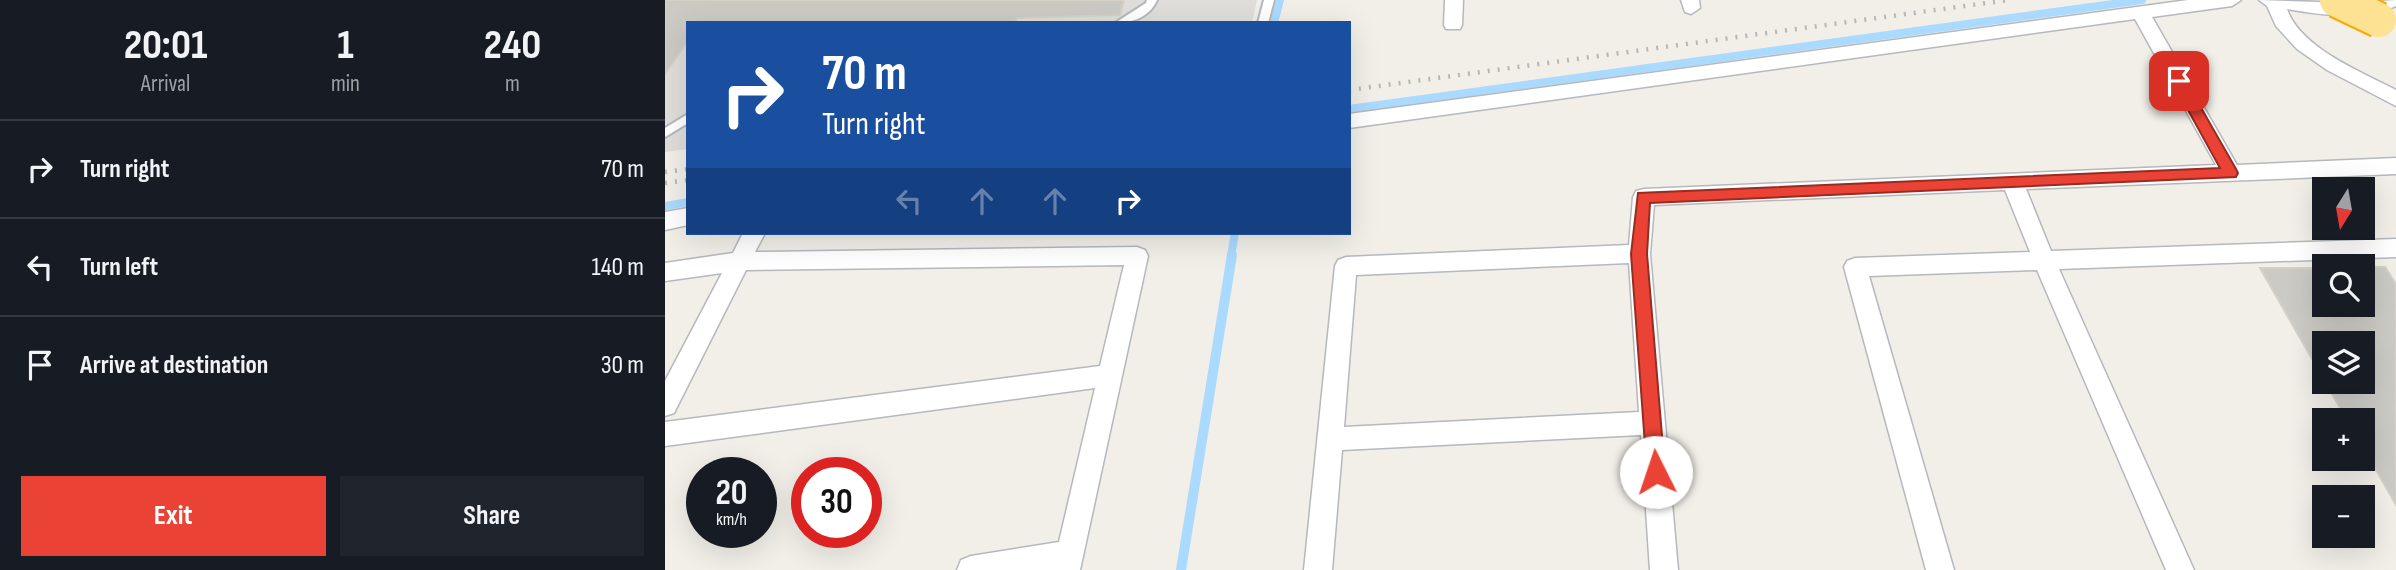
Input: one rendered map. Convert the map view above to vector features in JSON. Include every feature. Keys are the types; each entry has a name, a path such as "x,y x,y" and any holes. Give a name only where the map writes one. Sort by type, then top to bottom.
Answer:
{"highway":[{"path":"2337,0 2388,6"}],"street":[{"path":"1453,25 1454,0"},
{"path":"1351,121 2232,0"},
{"path":"2271,1 2343,8 2388,6"},
{"path":"2271,1 2296,38 2321,56 2396,99"},
{"path":"2141,13 2231,173"},
{"path":"1664,570 1639,254 1643,197 2396,166"},
{"path":"2013,183 2180,570"},
{"path":"665,221 686,216"},
{"path":"665,405 753,235"},
{"path":"1940,570 1855,267 2396,248"},
{"path":"1318,570 1346,266 1639,254"},
{"path":"665,272 739,261 1137,256 1068,562 971,570"},
{"path":"665,434 1110,375"},
{"path":"1330,439 1652,423"}],"lane":[{"path":"1128,21 1150,5 1152,0"},
{"path":"1264,21 1269,0"},
{"path":"665,133 686,119"}],"shaded area":[{"path":"665,0 1257,0 1252,21 686,21 686,149 665,152"}],"building":[{"path":"665,0 1124,0 1120,15 1017,18 1016,21 686,21 686,44 665,74"},
{"path":"2375,267 2385,267 2396,284 2396,505 2375,468 2375,408 2340,408 2332,394 2375,394 2375,331 2312,331 2312,359 2260,268 2312,268 2312,317 2375,317"}],"waterway":[{"path":"1275,21 1280,0"},
{"path":"1351,109 2142,0"},
{"path":"665,206 686,202"},
{"path":"1231,256 1235,235"},
{"path":"1181,570 1232,255"}],"railway":[{"path":"1351,90 2009,0"},
{"path":"665,172 686,169"},
{"path":"665,183 686,180"}],"route":[{"path":"1656,472 1639,254 1643,197 2231,173 2179,81"}]}
